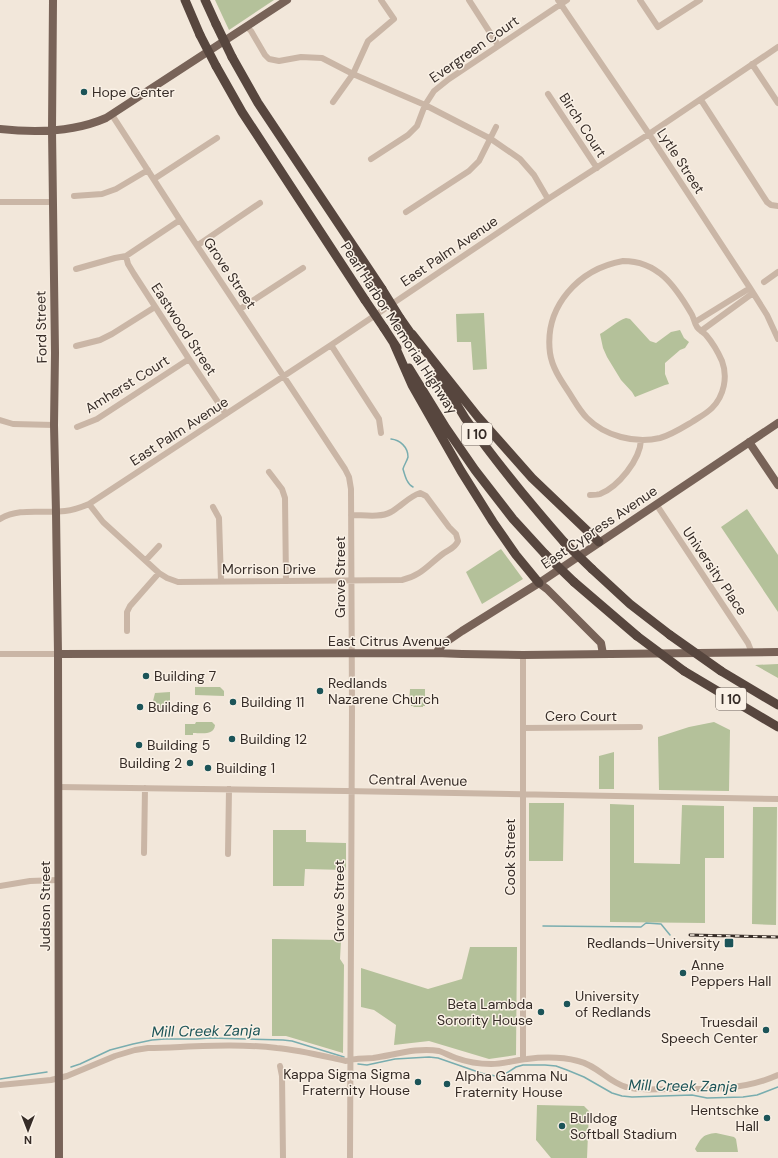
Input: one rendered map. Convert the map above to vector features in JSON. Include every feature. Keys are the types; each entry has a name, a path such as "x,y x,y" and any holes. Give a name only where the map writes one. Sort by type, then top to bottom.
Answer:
{"highway":[{"name":"Pearl Harbor Memorial Highway","path":"185,0 200,35 242,112 384,328 446,428 475,470 513,519 545,554 574,582 637,636 684,671 778,727"},
{"name":"Pearl Harbor Memorial Highway","path":"205,0 232,57 258,103 412,334 465,418 496,461 536,511 564,542 630,604 670,635 721,671 778,706"},
{"path":"412,334 478,417 532,478 599,542"},
{"path":"394,344 412,385 461,471 493,522 532,576 539,583"}],"main road":[{"name":"Ford Street","path":"54,0 52,130 55,353 54,425 58,654"},
{"path":"0,128 12,130 52,130 74,128 85,126 112,115 287,0"},
{"name":"East Cypress Avenue","path":"436,653 443,644 462,631 539,583 778,423"},
{"path":"749,442 778,485"},
{"path":"539,583 547,589 601,643 603,654"},
{"name":"East Citrus Avenue","path":"58,654 436,653 523,655 778,652"},
{"name":"Judson Street","path":"58,654 58,1158"}],"street":[{"path":"333,102 353,74 368,41 394,19 381,0"},
{"path":"469,0 498,45"},
{"name":"Evergreen Court","path":"371,159 408,135 417,126 424,105 434,91 559,2 567,0"},
{"path":"640,0 658,27 700,0"},
{"name":"Lytle Street","path":"559,2 649,134 751,290 767,315 778,338"},
{"path":"246,27 269,59 279,61 301,57 322,58 353,74 424,105 491,139 520,159 534,175 548,199"},
{"name":"East Palm Avenue","path":"0,519 18,512 56,512 73,510 89,504 284,376 548,199 701,100 778,47"},
{"path":"752,64 778,103"},
{"name":"Birch Court","path":"548,94 597,168"},
{"path":"701,100 767,202 771,205 778,206"},
{"name":"Grove Street","path":"112,115 349,477 351,489 352,581 350,1158"},
{"path":"406,212 469,170 479,161 496,127"},
{"path":"154,179 217,138"},
{"path":"74,196 102,194 116,189 148,170"},
{"path":"0,202 53,202"},
{"path":"198,245 260,203"},
{"path":"76,269 126,256 180,220"},
{"name":"Eastwood Street","path":"126,256 128,264 134,274 226,414"},
{"path":"628,261 640,263 652,267 660,272 672,283 692,314 695,322 697,327 706,336 719,354 724,369 724,384 720,397 708,412 675,432 659,438 641,440 618,437 603,430 588,419 557,375 551,357 551,326 557,309 565,295 589,273 611,263 628,261"},
{"path":"240,309 303,268"},
{"path":"764,282 778,272"},
{"path":"695,322 751,290"},
{"path":"701,331 751,290"},
{"path":"76,346 100,340 155,307"},
{"path":"330,345 379,419 381,433"},
{"name":"Amherst Court","path":"77,427 97,419 189,359"},
{"path":"0,420 18,425 54,425"},
{"path":"590,495 600,494 624,475 635,460 641,445 641,440"},
{"path":"269,472 284,493 286,581"},
{"name":"Morrison Drive","path":"89,504 103,522 159,572 167,578 178,582 402,580 421,572 454,547 458,541 456,534 424,494 417,494 391,512 384,514 351,516"},
{"name":"University Place","path":"656,504 748,643 752,653"},
{"path":"213,507 219,518 221,582"},
{"path":"146,560 159,546"},
{"path":"127,631 127,612 130,606 159,572"},
{"name":"East Citrus Avenue","path":"0,654 58,654"},
{"name":"Cook Street","path":"523,655 523,1059"},
{"name":"Cero Court","path":"523,728 640,727"},
{"name":"Central Avenue","path":"58,787 778,799"},
{"path":"144,853 145,788"},
{"path":"228,789 228,854"},
{"path":"0,886 30,881 58,880"},
{"path":"0,1085 59,1078 76,1073 115,1056 135,1050 148,1048 239,1046 276,1047 346,1061 368,1059 405,1052 425,1051 439,1052 479,1064 501,1064 523,1059 570,1059 581,1061 596,1068 617,1084 642,1089 727,1088 747,1085 778,1075"},
{"path":"280,1066 282,1076 283,1158"}],"green space":[{"path":"215,0 274,0 229,30"},
{"path":"484,313 487,369 473,370 471,342 457,342 456,314"},
{"path":"626,318 630,319 650,341 656,343 671,332 680,330 684,338 689,342 685,348 680,350 665,363 665,374 669,384 635,397 621,380 607,357 603,348 600,334"},
{"path":"747,509 778,555 778,612 721,527"},
{"path":"501,549 523,579 482,604 466,572"},
{"path":"778,664 778,678 755,665"},
{"path":"195,687 220,687 224,691 224,696 195,695"},
{"path":"410,689 425,689 425,706 411,706 411,703 409,703"},
{"path":"170,692 170,703 159,709 153,701 155,693"},
{"path":"196,722 212,722 215,725 214,729 210,732 185,735 185,724 195,724"},
{"path":"714,722 730,730 729,791 659,790 658,737 689,727"},
{"path":"614,752 614,789 599,789 599,756"},
{"path":"529,803 564,803 563,861 529,861"},
{"path":"610,804 634,805 634,863 680,864 682,805 724,806 724,858 705,858 705,923 610,922"},
{"path":"753,807 777,807 776,925 752,924"},
{"path":"273,830 306,830 306,842 346,843 346,870 305,869 304,886 273,886"},
{"path":"272,939 341,940 340,959 344,965 343,1053 286,1036 272,1036"},
{"path":"470,947 517,947 516,1055 489,1059 429,1041 394,1045 396,1025 374,1010 361,1007 361,968 428,989 462,979"},
{"name":"Bulldog Softball Stadium","path":"537,1105 584,1106 589,1111 587,1158 551,1158 536,1140"},
{"path":"716,1133 734,1137 736,1139 738,1152 697,1152 695,1149 703,1137 708,1134"}],"waterway":[{"path":"391,439 400,442 407,450 408,457 403,469 405,477 413,487"},
{"path":"543,926 641,927 646,923 661,924 670,935"},
{"name":"Mill Creek Zanja","path":"71,1067 110,1050 152,1040 165,1039 210,1038 283,1040 292,1041 344,1057"},
{"name":"Mill Creek Zanja","path":"358,1064 367,1065 395,1059 429,1057 438,1058 484,1074 496,1076 502,1076 516,1067 523,1065 556,1066 584,1077 612,1093 632,1097 692,1095 707,1098 743,1097 757,1095 778,1087"},
{"name":"Mill Creek Zanja","path":"0,1079 47,1072"}],"railway":[{"path":"690,935 778,937"}],"place":[{"name":"Hope Center","path":"84,92"},
{"name":"Building 7","path":"146,676"},
{"name":"Redlands Nazarene Church","path":"320,691"},
{"name":"Building 11","path":"233,702"},
{"name":"Building 6","path":"140,707"},
{"name":"Building 12","path":"232,739"},
{"name":"Building 5","path":"139,745"},
{"name":"Building 2","path":"190,763"},
{"name":"Building 1","path":"208,768"},
{"name":"Redlands–University","path":"729,943"},
{"name":"Anne Peppers Hall","path":"683,973"},
{"name":"University of Redlands","path":"567,1004"},
{"name":"Beta Lambda Sorority House","path":"541,1012"},
{"name":"Truesdail Speech Center","path":"766,1030"},
{"name":"Kappa Sigma Sigma Fraternity House","path":"418,1082"},
{"name":"Alpha Gamma Nu Fraternity House","path":"447,1084"},
{"name":"Hentschke Hall","path":"767,1118"},
{"name":"Bulldog Softball Stadium","path":"562,1126"}]}
